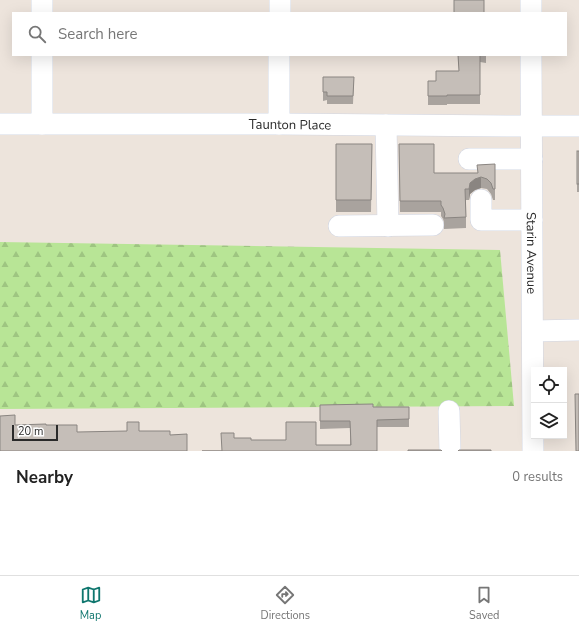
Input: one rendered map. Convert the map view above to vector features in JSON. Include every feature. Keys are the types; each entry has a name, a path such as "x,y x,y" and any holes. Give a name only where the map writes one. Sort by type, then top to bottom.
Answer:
{"street":[{"path":"42,0 42,12"},
{"path":"280,0 280,12"},
{"path":"531,0 531,12"},
{"path":"42,56 42,124"},
{"path":"279,124 280,56"},
{"name":"Starin Avenue","path":"531,56 533,451"},
{"name":"Taunton Place","path":"0,124 579,126"},
{"path":"386,125 388,226"},
{"path":"483,166 532,159"},
{"path":"489,207 532,220"},
{"path":"340,226 433,225"},
{"path":"533,331 579,330"},
{"path":"450,411 450,451"}],"green space":[{"path":"0,242 500,250 514,406 0,409"}],"building":[{"path":"454,0 484,0 484,12 454,12"},
{"path":"458,56 480,56 480,95 428,96 428,81 436,81 436,71 459,71"},
{"path":"323,77 354,77 353,96 327,96 327,92 323,92"},
{"path":"336,144 372,144 371,200 336,200"},
{"path":"399,144 434,144 434,173 478,173 477,165 495,164 495,189 493,189 491,183 487,179 481,177 470,183 469,189 465,189 466,217 444,218 445,214 441,201 400,201"},
{"path":"577,151 579,151 579,184 577,184"},
{"path":"575,394 579,394 579,451 576,451"},
{"path":"373,404 373,407 409,407 409,419 377,420 377,451 222,451 221,433 234,433 234,438 251,438 251,440 286,440 286,422 316,422 316,445 351,445 350,421 320,421 320,405"},
{"path":"15,415 15,425 77,425 77,432 127,431 127,422 139,422 139,431 170,431 170,435 187,434 187,451 0,451 0,416"},
{"path":"441,450 442,451 408,451"},
{"path":"491,450 491,451 458,451"}]}
